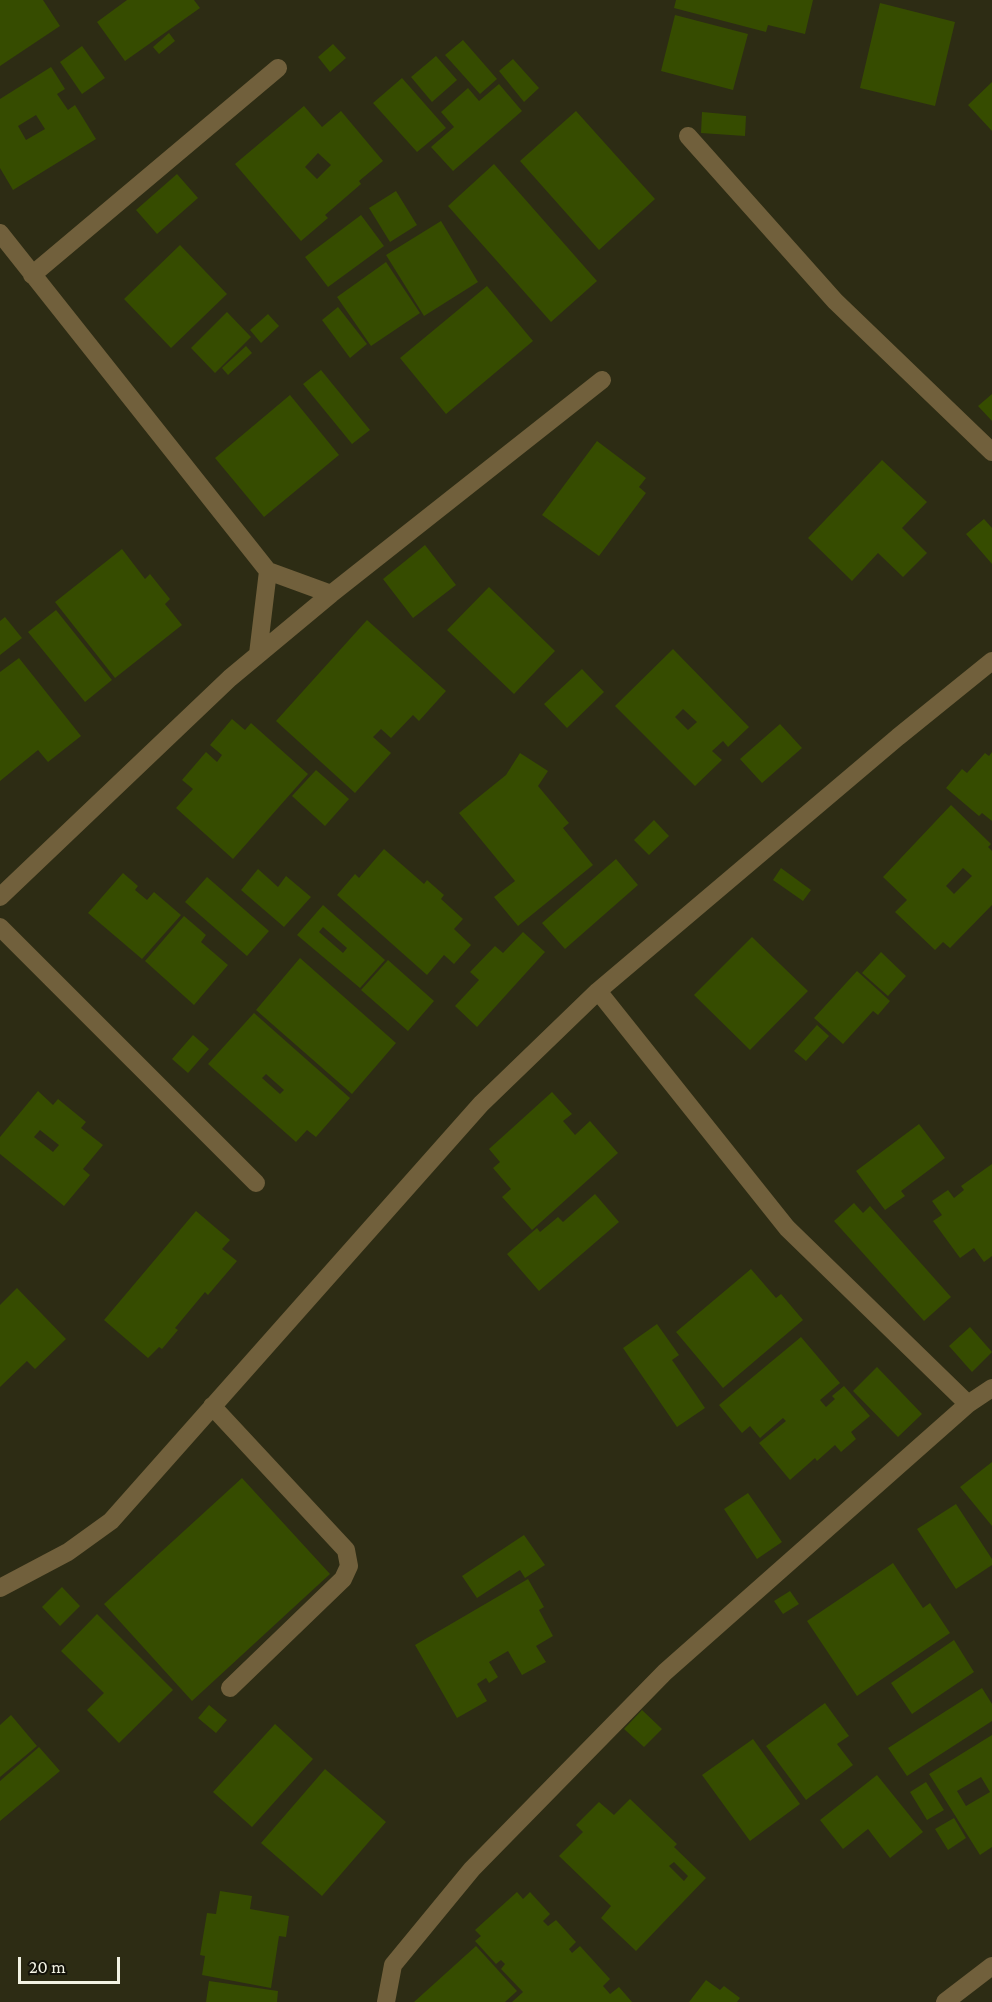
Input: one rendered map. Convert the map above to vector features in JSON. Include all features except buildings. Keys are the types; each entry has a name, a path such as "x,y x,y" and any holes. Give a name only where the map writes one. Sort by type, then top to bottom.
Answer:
{"street":[{"path":"32,275 278,68"},
{"path":"688,136 835,301 992,452"},
{"path":"0,233 268,571 331,594"},
{"path":"0,897 230,678 331,594 602,380"},
{"path":"258,654 268,571"},
{"path":"3,1581 68,1552 111,1521 481,1104 598,991 898,737 992,661"},
{"path":"0,927 256,1183"},
{"path":"598,991 787,1228 968,1404"},
{"path":"386,2002 393,1965 472,1869 665,1672 968,1404 992,1388"},
{"path":"212,1406 346,1550 349,1566 343,1579 230,1688"},
{"path":"945,2002 992,1966"}]}
